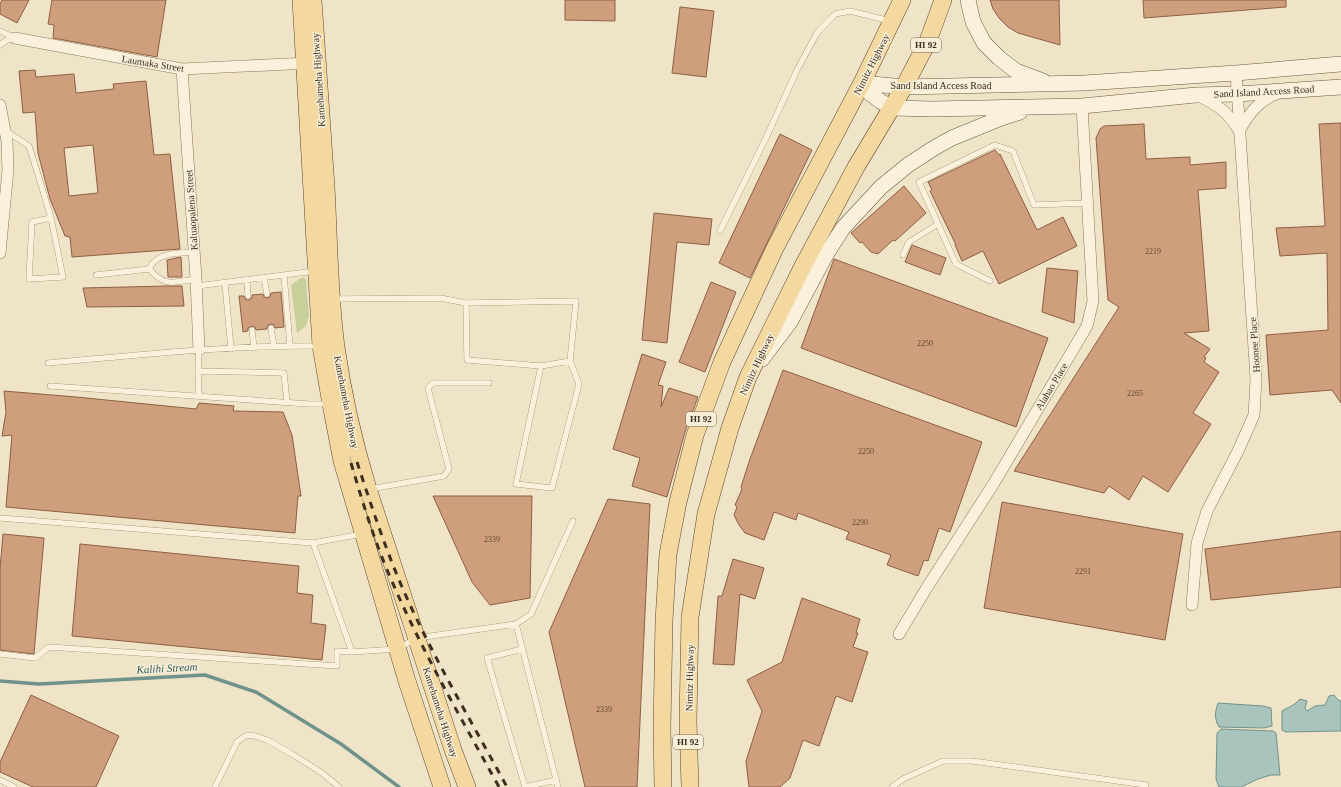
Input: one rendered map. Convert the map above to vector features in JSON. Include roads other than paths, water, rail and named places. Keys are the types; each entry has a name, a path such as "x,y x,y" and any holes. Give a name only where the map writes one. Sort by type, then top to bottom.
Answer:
{"main road":[{"name":"Kamehameha Highway","path":"301,0 311,63 326,187 325,300 321,346 330,404 342,461 397,649 442,787"},
{"name":"Kamehameha Highway","path":"313,0 311,63 317,271 336,348 345,400 368,489 453,750 467,787"},
{"name":"Nimitz Highway","path":"663,787 662,727 664,621 668,554 678,502 695,435 722,362 775,248 862,83 902,0"},
{"name":"Nimitz Highway","path":"690,787 688,721 690,617 706,514 730,428 748,377 803,266 856,167 904,88 928,41 943,0"},
{"path":"968,0 973,22 984,43 999,58 1016,71 1052,84"},
{"name":"Sand Island Access Road","path":"862,83 904,88 1052,84 1236,74 1341,64"},
{"name":"Sand Island Access Road","path":"862,83 866,90 880,101 893,108 933,109 1082,106 1196,95 1237,94 1341,87"},
{"path":"748,377 790,322 827,253 843,228 881,187 908,165 952,138 1002,118 1041,107"},
{"path":"453,750 472,787"}],"street":[{"name":"Laumaka Street","path":"15,38 182,69 311,63"},
{"name":"Kaluaopalena Street","path":"182,69 199,350"},
{"name":"Hoonee Place","path":"1192,605 1196,542 1207,511 1238,451 1254,415 1256,379 1236,74"},
{"path":"1196,95 1217,105 1228,114 1239,131 1250,112 1265,98 1282,91"},
{"path":"0,105 7,141 8,170 0,253"},
{"name":"Alahao Place","path":"899,634 994,483 1087,326 1093,301 1082,106"}],"lane":[{"path":"720,231 766,138 797,70 817,33 835,14 850,11 892,22"},
{"path":"0,31 15,38"},
{"path":"0,45 15,38"},
{"path":"5,131 29,146 51,218 63,277 29,279 32,222 51,218"},
{"path":"990,281 956,264 919,182 996,145 1013,151 1034,204 1087,203"},
{"path":"903,255 909,242 938,224"},
{"path":"149,269 152,262 161,255 194,252"},
{"path":"149,269 156,277 169,283 225,283 317,271"},
{"path":"96,275 149,269"},
{"path":"284,275 290,346"},
{"path":"264,278 266,294"},
{"path":"247,280 248,296"},
{"path":"225,283 231,349"},
{"path":"325,300 440,298 466,303 576,301 570,361 579,384 552,488 516,484 541,366"},
{"path":"466,303 467,360 541,366 570,361"},
{"path":"272,328 274,347"},
{"path":"252,330 254,348"},
{"path":"48,362 199,350 321,346"},
{"path":"199,350 199,396"},
{"path":"198,371 284,373 287,402"},
{"path":"368,489 444,476 449,469 428,388 433,383 489,383"},
{"path":"50,386 330,404"},
{"path":"0,518 313,543 364,533"},
{"path":"0,654 35,658 49,648 337,666 337,651 352,652 397,649 417,638 516,624 531,614 573,521"},
{"path":"313,543 352,652"},
{"path":"516,624 558,787"},
{"path":"522,648 487,658 525,787 556,780"},
{"path":"215,787 237,742 244,736 252,735 267,740 292,754 322,773 340,787"},
{"path":"892,787 903,780 943,761 972,761 1146,785"},
{"path":"0,780 14,787"}],"water":[{"path":"1334,695 1341,701 1341,731 1286,732 1282,730 1282,711 1294,705 1300,699 1307,701 1305,708 1307,711 1315,706 1325,705 1329,696"},
{"path":"1218,703 1263,706 1271,708 1272,726 1264,728 1219,727 1216,721 1216,709"},
{"path":"1221,729 1273,731 1276,733 1280,775 1271,775 1258,779 1241,787 1219,787 1216,779 1217,733"}],"waterway":[{"name":"Kalihi Stream","path":"0,681 39,684 205,675 256,692 341,744 399,787"}],"railway":[{"path":"357,462 388,553 411,607 446,676 507,787"},
{"path":"351,463 377,545 400,600 440,681 499,787"}]}
